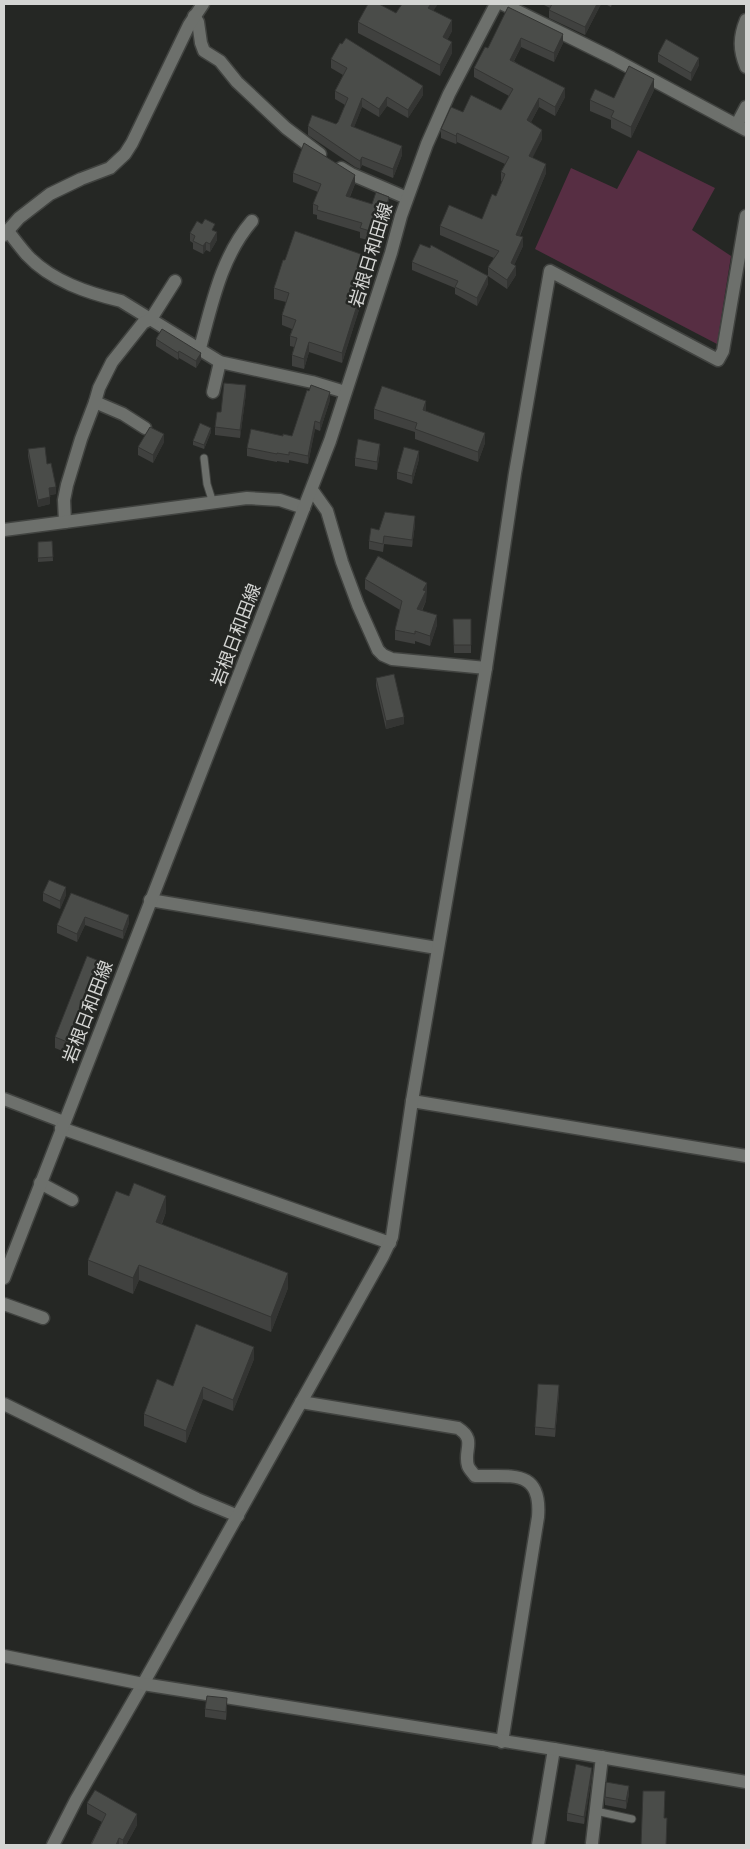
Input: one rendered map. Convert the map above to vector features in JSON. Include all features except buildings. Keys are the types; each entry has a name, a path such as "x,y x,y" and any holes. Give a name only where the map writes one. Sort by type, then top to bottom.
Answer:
{"street":[{"path":"202,4 194,16 125,154 110,168 50,194 19,218 6,233 28,256 54,277 104,297 121,301 220,362 312,382 345,392"},
{"name":"岩根日和田線","path":"4,1278 150,900 312,490 330,441 407,198 427,144 449,94 496,4"},
{"path":"503,4 612,58 742,127 746,107"},
{"path":"194,16 198,22 201,44 204,51 220,61 236,82 286,128 314,150 351,174 407,198"},
{"path":"746,20 740,43 740,54 746,67"},
{"path":"53,1845 76,1800 238,1516 390,1243 437,948 486,668 550,271 718,360 723,350 746,216"},
{"path":"200,348 220,277 241,234 252,220"},
{"path":"65,522 64,500 67,485 81,438 96,402 99,388 112,362 143,323 150,319 175,281"},
{"path":"213,392 220,362"},
{"path":"96,402 123,414 145,428"},
{"path":"312,490 327,511 358,605 378,650 383,655 392,659 486,668"},
{"path":"4,530 247,498 280,500 304,508"},
{"path":"150,900 437,948"},
{"path":"4,1099 63,1125 390,1243"},
{"path":"412,1101 746,1156"},
{"path":"40,1183 72,1200"},
{"path":"4,1304 43,1318"},
{"path":"301,1402 458,1428 465,1432 468,1438 468,1466 475,1476 518,1477 534,1486 538,1495 538,1517 502,1742"},
{"path":"4,1404 197,1499 238,1516"},
{"path":"4,1656 143,1684 554,1749 746,1782"},
{"path":"538,1845 554,1749"},
{"path":"592,1843 602,1757"}],"lane":[{"path":"204,458 207,484 213,503"},
{"path":"596,1811 632,1819"}],"shaded area":[{"path":"638,150 715,188 692,230 731,256 717,344 535,249 571,168 617,189"}]}
